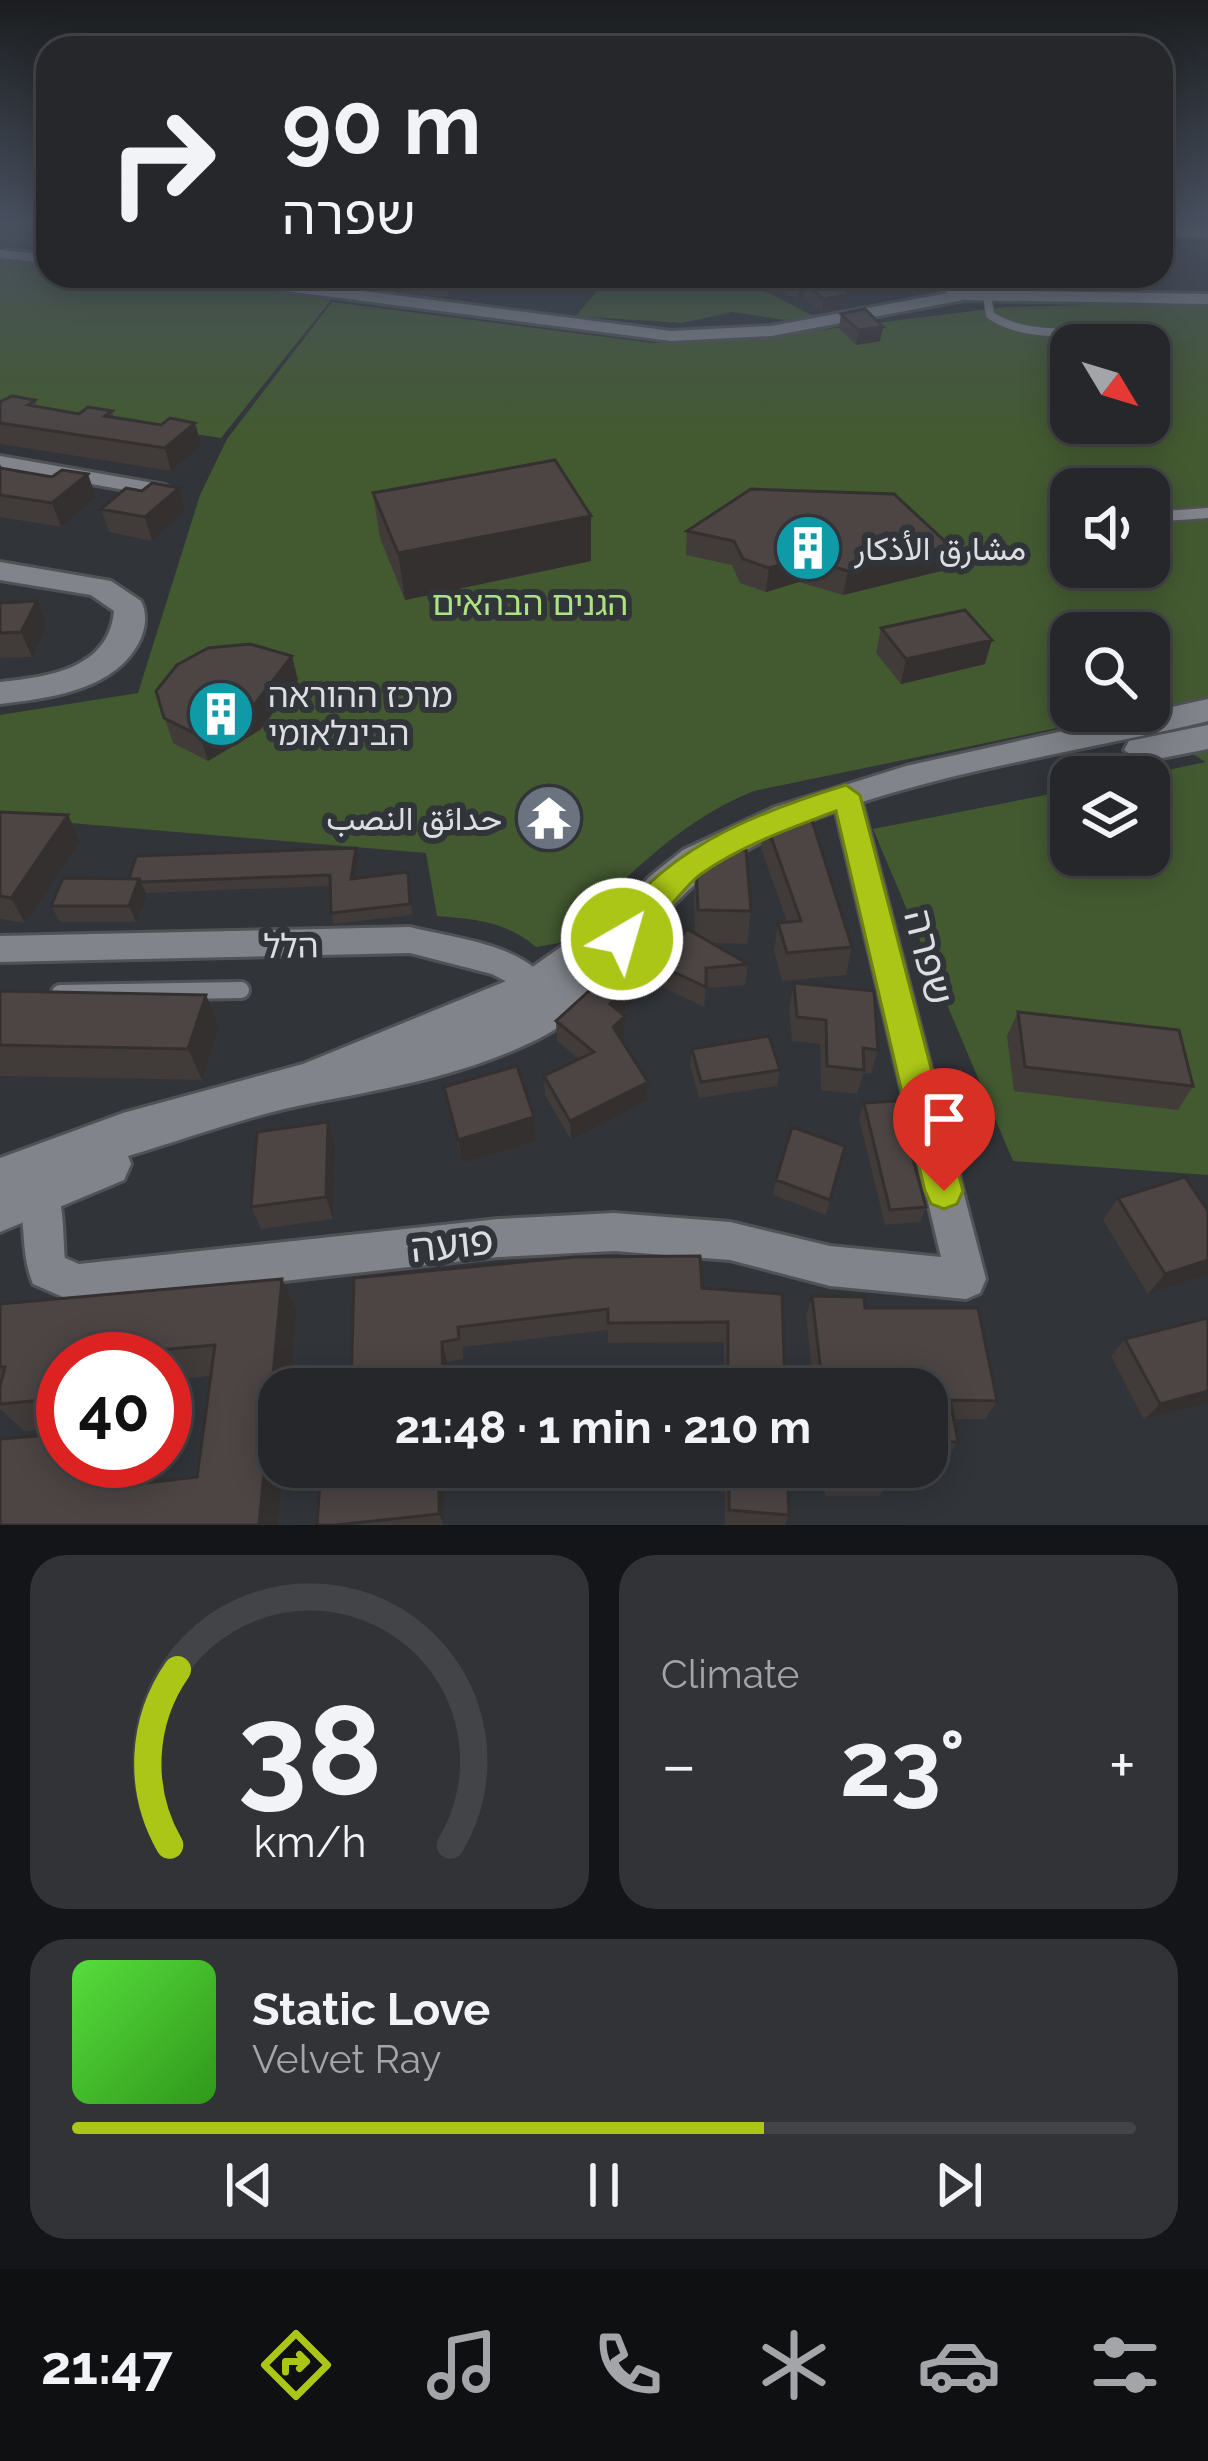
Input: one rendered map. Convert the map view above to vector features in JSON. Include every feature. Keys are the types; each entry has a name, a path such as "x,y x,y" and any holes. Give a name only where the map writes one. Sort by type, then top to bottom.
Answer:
{"street":[{"path":"345,294 639,334 720,334 806,325 983,294"},
{"path":"404,294 579,321 698,325 737,314 796,319 806,325"},
{"path":"994,294 1208,299"},
{"path":"0,462 165,490"},
{"path":"0,573 98,609 106,628 95,647 72,662 0,691"},
{"path":"15,1189 308,1083 371,1075 444,1055 535,1003 642,912 671,881 731,840 865,792 1208,710"},
{"path":"865,792 1208,736"},
{"name":"שפרה","path":"865,792 966,1279"},
{"name":"הלל","path":"0,949 410,940 500,964 535,1003"},
{"name":"פועה","path":"15,1189 47,1270 79,1284 498,1238 614,1232 730,1241 830,1266 966,1279"}],"lane":[{"path":"987,294 990,315 1015,332 1050,330"},
{"path":"1170,516 1208,513"},
{"path":"44,993 241,990"}],"green space":[{"path":"0,294 288,294 331,300 221,438 0,404"},
{"path":"595,294 771,294 813,316 785,320 732,312 682,323 576,316"},
{"name":"הגנים הבהאים","path":"332,302 653,343 755,338 1005,307 1208,302 1208,1175 1013,1161 873,829 1050,794 1050,876 1170,876 1170,770 1206,762 1155,732 1170,732 1170,612 1050,612 1050,730 754,791 673,838 559,943 536,947 501,927 437,916 426,853 0,817 0,715 138,693 200,495 227,439"}],"building":[{"path":"865,309 883,327 858,330 841,314"},
{"path":"12,396 35,400 28,405 79,414 88,407 112,411 105,416 161,425 170,418 195,423 165,448 0,423 0,402"},
{"path":"555,460 591,516 398,553 373,493"},
{"path":"0,468 52,477 62,470 88,474 52,503 0,495"},
{"path":"152,483 179,488 145,517 101,509 126,488 142,491"},
{"path":"751,489 894,494 950,546 848,571 803,558 769,568 743,559 734,541 687,531"},
{"path":"37,601 21,632 0,633 0,603"},
{"path":"965,610 992,640 906,659 881,628"},
{"path":"250,644 292,656 254,705 200,736 164,718 156,691 177,665 208,648"},
{"path":"809,811 852,947 787,953 778,923 801,921 765,820"},
{"path":"0,812 68,815 11,898 0,896"},
{"path":"356,848 351,879 408,872 410,904 331,913 330,875 129,879 136,856"},
{"path":"708,850 746,850 751,911 698,910 696,859"},
{"path":"63,878 139,879 129,906 51,906"},
{"path":"657,919 682,935 687,929 748,964 706,968 706,987 654,963 610,1004 625,1016 613,1027 648,1082 570,1121 544,1076 594,1052 556,1021 634,950 629,946"},
{"path":"794,983 874,991 878,1050 863,1048 864,1070 827,1066 826,1020 797,1017"},
{"path":"0,991 206,995 188,1049 0,1045"},
{"path":"1018,1012 1179,1030 1193,1086 1025,1067"},
{"path":"769,1036 780,1070 701,1082 692,1049"},
{"path":"517,1066 534,1117 458,1140 444,1087"},
{"path":"897,1101 926,1207 890,1210 864,1103"},
{"path":"328,1122 326,1197 251,1207 257,1132"},
{"path":"792,1127 845,1146 830,1200 776,1180"},
{"path":"1185,1177 1208,1211 1208,1260 1165,1274 1118,1198"},
{"path":"700,1256 702,1288 782,1294 784,1368 728,1368 728,1322 608,1323 608,1309 458,1327 459,1339 442,1342 443,1368 352,1368 354,1278 575,1257"},
{"path":"282,1279 274,1368 258,1368 258,1488 262,1488 259,1525 0,1525 0,1439 36,1436 36,1488 192,1488 215,1345 192,1347 192,1332 36,1332 36,1401 0,1404 5,1367 0,1367 0,1304"},
{"path":"812,1296 864,1297 865,1308 978,1308 997,1401 950,1400 958,1442 948,1442 948,1368 821,1368"},
{"path":"1208,1318 1208,1391 1160,1404 1125,1339"},
{"path":"320,1488 439,1488 439,1514 317,1525"},
{"path":"729,1488 788,1488 789,1515 729,1510"}],"place":[{"name":"مشارق الأذكار","path":"808,548"},
{"name":"מרכז ההוראה הבינלאומי","path":"221,714"},
{"name":"حدائق النصب","path":"549,818"}],"route":[{"path":"622,939 658,894 687,868 731,840 846,795 944,1191"}]}
